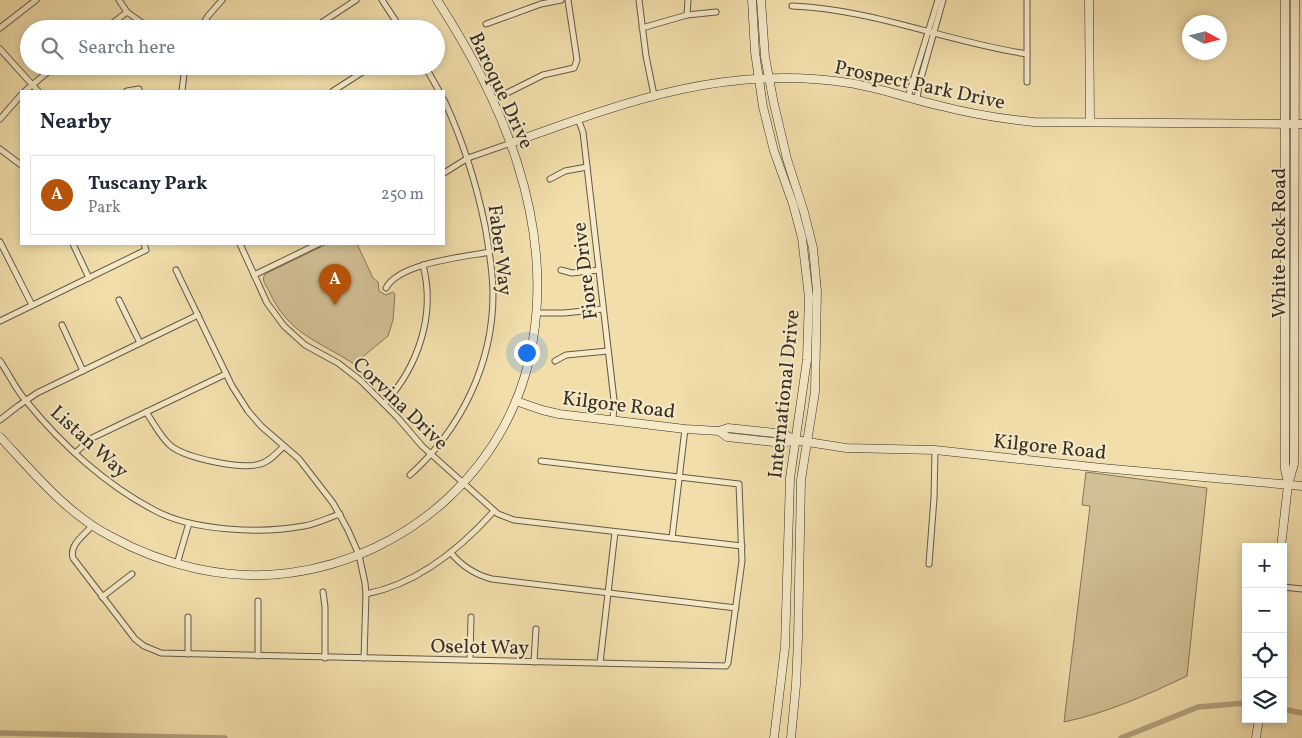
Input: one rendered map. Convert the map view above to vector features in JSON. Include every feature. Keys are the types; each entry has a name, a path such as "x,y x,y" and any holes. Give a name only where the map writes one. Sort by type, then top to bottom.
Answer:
{"street":[{"path":"0,28 36,0"},
{"path":"118,0 127,12 139,20"},
{"path":"206,20 222,0"},
{"path":"326,20 356,0"},
{"path":"382,0 395,20"},
{"name":"Baroque Drive","path":"0,437 64,503 92,526 138,549 177,564 229,574 279,574 307,570 359,555 406,532 439,507 464,484 498,436 516,401 531,354 536,313 536,268 532,222 522,178 511,143 493,100 437,0"},
{"path":"486,24 541,4 561,0"},
{"path":"493,100 543,75 574,68 577,60 568,0"},
{"path":"639,0 646,56 654,95"},
{"path":"687,15 688,0"},
{"name":"International Drive","path":"752,0 758,79 774,151 798,222 809,297 808,339 790,478 785,647 774,738"},
{"name":"International Drive","path":"761,0 765,57 787,159 813,248 817,308 814,392 801,480 798,638 791,738"},
{"path":"814,7 815,0"},
{"path":"912,98 932,31 938,0"},
{"path":"912,98 943,0"},
{"path":"1027,0 1027,82"},
{"path":"1090,0 1090,122"},
{"name":"White Rock Road","path":"1286,0 1284,378 1285,470 1288,485"},
{"name":"White Rock Road","path":"1281,543 1288,485 1294,464 1298,124 1295,0"},
{"path":"792,6 814,7 932,31 998,49 1027,54"},
{"path":"117,20 127,12"},
{"path":"642,28 687,15 716,12"},
{"path":"0,49 20,72"},
{"path":"23,75 37,90"},
{"path":"26,90 44,75"},
{"path":"182,90 184,75"},
{"path":"335,90 358,75"},
{"path":"429,75 438,90"},
{"name":"Prospect Park Drive","path":"511,143 654,95 704,84 770,78 804,78 842,82 872,87 941,106 1014,119 1052,123 1298,124"},
{"path":"134,90 139,89"},
{"path":"0,119 20,96"},
{"name":"Faber Way","path":"410,475 431,454 446,435 462,411 475,385 490,335 494,294 490,252 481,207 468,158 445,102"},
{"name":"Fiore Drive","path":"578,119 583,132 604,309 614,400 613,421"},
{"path":"445,172 468,158 511,143"},
{"path":"0,149 20,164"},
{"path":"550,179 565,171 587,168"},
{"path":"798,222 804,230 809,256 815,268"},
{"path":"0,242 32,305"},
{"path":"73,245 89,278"},
{"path":"0,321 146,250 144,245"},
{"name":"Corvina Drive","path":"240,245 272,311 290,333 305,345 349,371 384,404 414,438 494,511 514,520 742,546"},
{"path":"254,274 316,245"},
{"path":"386,288 389,282 403,273 423,265 490,252"},
{"path":"805,263 811,273 817,308"},
{"path":"384,404 406,376 420,343 426,308 426,281 423,265"},
{"path":"176,270 226,374 248,411 261,426 299,459 340,514 359,555 366,594 364,658"},
{"path":"561,270 572,273 599,270"},
{"path":"119,300 140,343"},
{"path":"536,313 564,313 604,309"},
{"path":"0,420 37,393 198,315"},
{"path":"62,325 83,371"},
{"path":"555,361 566,355 608,351"},
{"name":"Listan Way","path":"0,360 25,401 75,453 103,477 155,511 189,523 243,530 305,526 340,514"},
{"path":"75,453 92,438 226,374"},
{"name":"Kilgore Road","path":"516,401 559,414 685,429 720,431 728,428 784,434 795,440 846,448 935,450 1097,468 1302,486"},
{"path":"146,412 163,438 172,447 186,454 222,464 244,467 259,465 266,462 284,446"},
{"path":"672,538 685,429"},
{"path":"929,564 934,498 935,450"},
{"path":"541,461 679,477"},
{"name":"Oselot Way","path":"92,526 73,547 71,552 73,558 135,638 144,646 161,653 726,666 740,581 742,546 739,484 679,477"},
{"path":"366,594 386,590 425,570 471,536 494,511"},
{"path":"177,564 189,523"},
{"path":"600,663 615,532"},
{"path":"450,553 459,562 478,575 492,580 736,608"},
{"path":"102,596 132,574"},
{"path":"1287,587 1302,589"},
{"path":"323,592 325,607 325,658"},
{"path":"258,601 258,656"},
{"path":"188,616 188,654"},
{"path":"470,660 471,617"},
{"path":"534,662 536,629"},
{"path":"1256,738 1258,723"}],"shaded area":[{"path":"325,245 357,245 373,278 378,282 379,291 386,295 393,292 395,294 393,320 388,336 354,364 306,335 285,317 265,285 265,274"},
{"path":"1086,472 1207,488 1187,676 1142,697 1064,722 1090,506 1082,505"}],"waterway":[{"path":"1121,738 1198,707 1242,703"},
{"path":"1287,710 1302,713"},
{"path":"0,733 225,738"}],"place":[{"name":"Tuscany Park","path":"335,305"}]}
